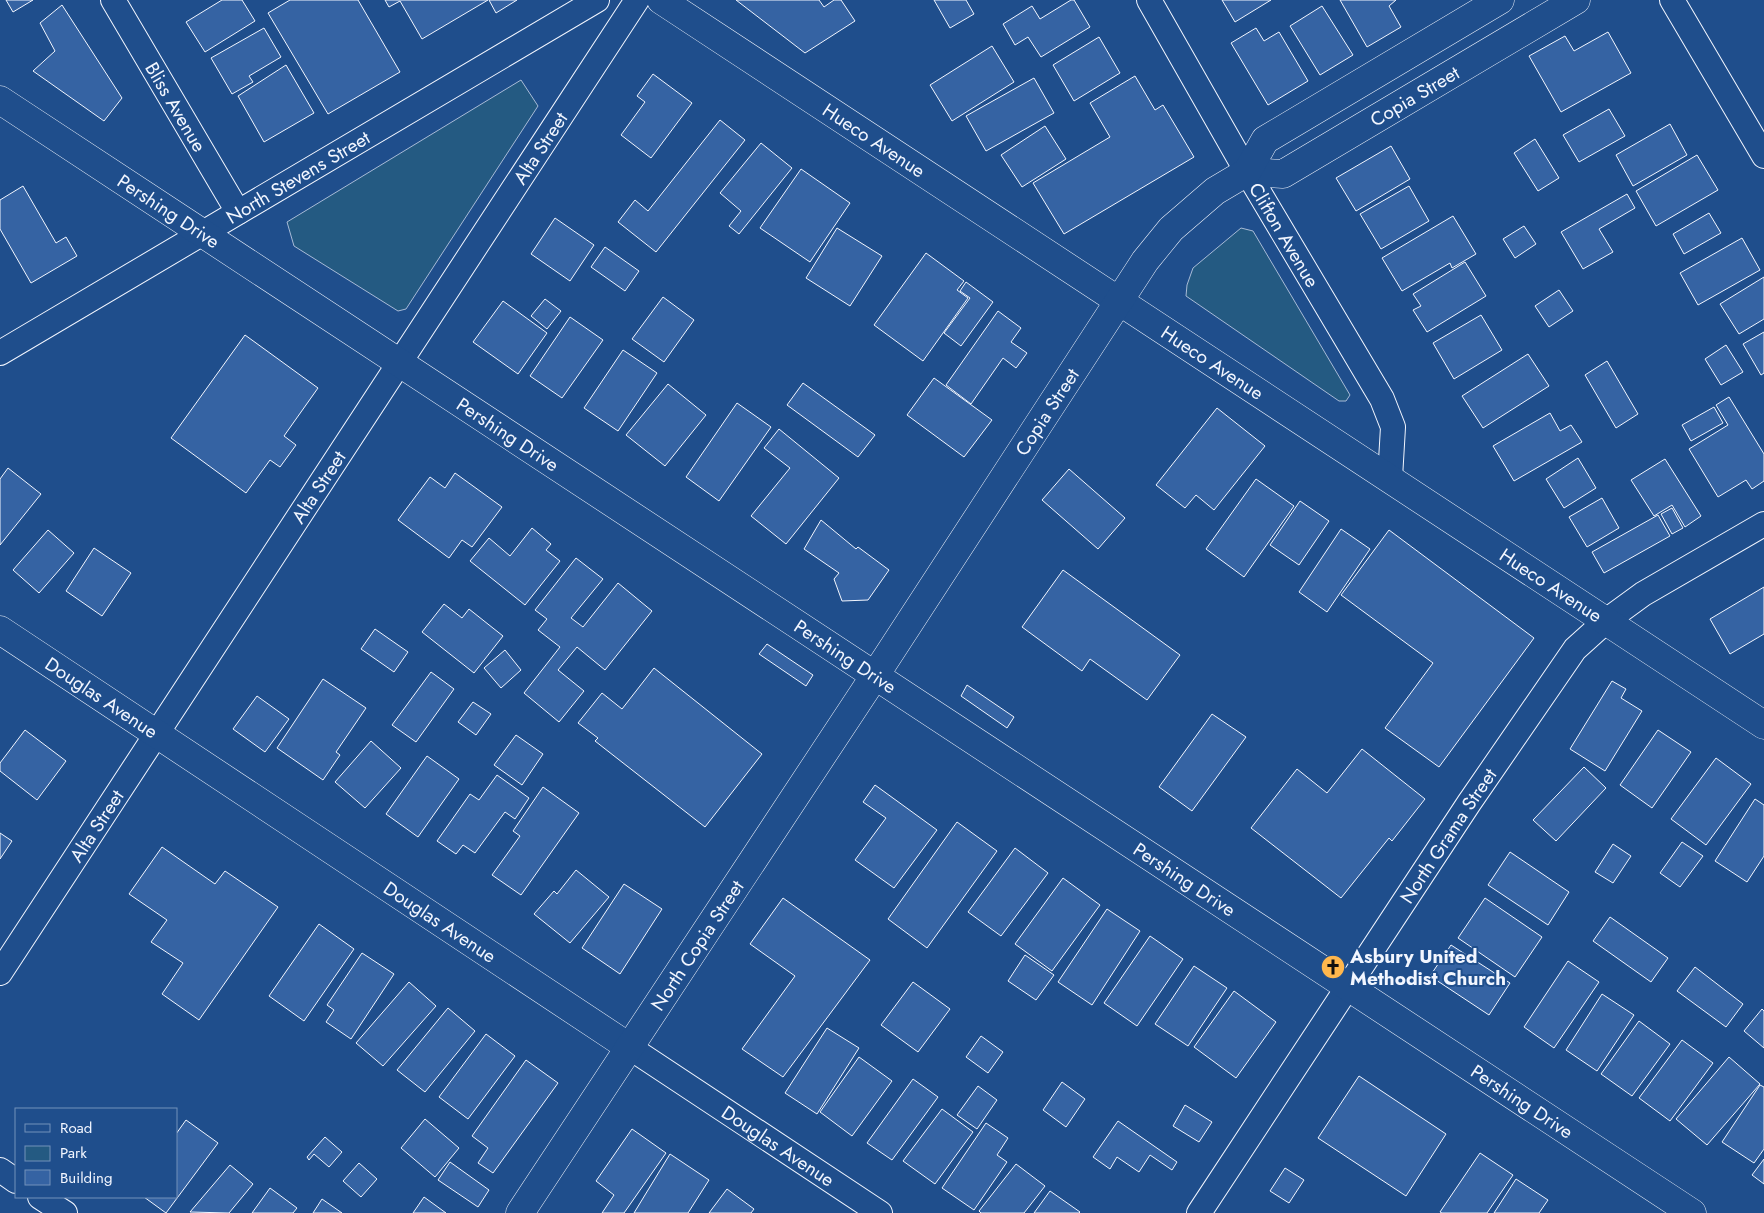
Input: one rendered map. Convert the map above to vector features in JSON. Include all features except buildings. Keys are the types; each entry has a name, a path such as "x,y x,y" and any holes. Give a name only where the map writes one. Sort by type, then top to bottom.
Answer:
{"main road":[{"name":"Hueco Avenue","path":"661,0 1764,725"},
{"name":"Copia Street","path":"874,677 1144,261 1171,230 1215,191 1247,172 1266,140 1500,0"},
{"name":"Copia Street","path":"1247,172 1283,174 1576,0"},
{"name":"Pershing Drive","path":"0,100 874,677 1692,1213"},
{"name":"Douglas Avenue","path":"0,630 157,736 629,1047"},
{"name":"North Copia Street","path":"520,1213 874,677"}],"street":[{"name":"Bliss Avenue","path":"113,0 238,212"},
{"name":"North Stevens Street","path":"0,353 597,0"},
{"name":"Alta Street","path":"0,974 638,0"},
{"name":"Clifton Avenue","path":"1149,0 1247,172 1382,399 1393,427 1390,478"},
{"path":"1672,0 1764,156"},
{"name":"North Grama Street","path":"1199,1213 1469,803 1575,649 1606,621 1643,594 1764,524"},
{"name":"Douglas Avenue","path":"629,1047 880,1213"},
{"path":"0,1170 15,1180"},
{"path":"42,1198 65,1213"}],"green space":[{"path":"521,80 538,106 406,309 398,311 294,246 287,222"},
{"path":"1241,228 1253,231 1350,395 1346,401 1339,401 1186,296 1187,285 1193,268"}],"place":[{"name":"Asbury United Methodist Church","path":"1333,967"}]}
